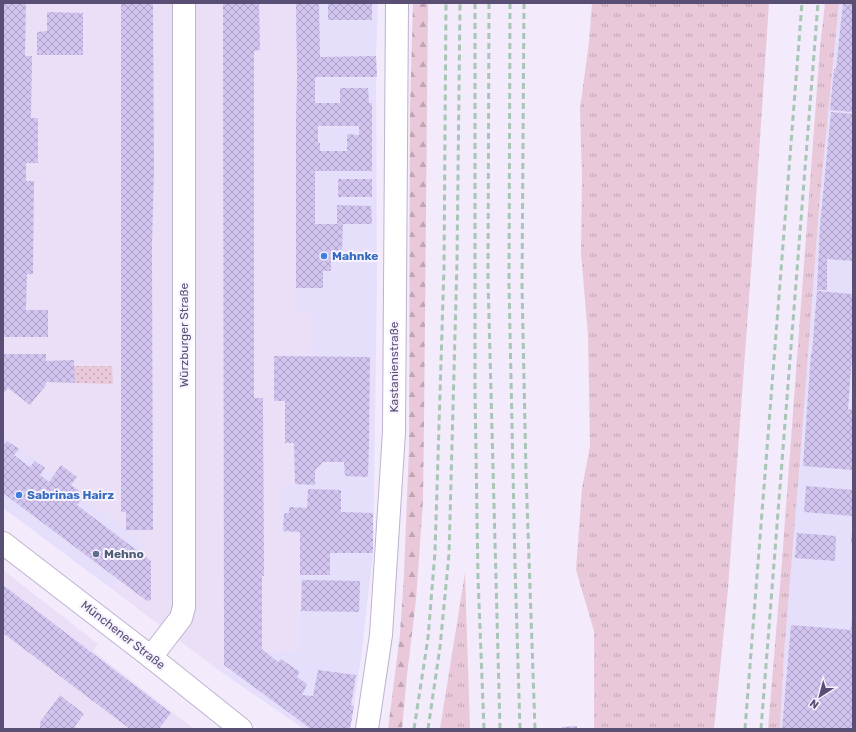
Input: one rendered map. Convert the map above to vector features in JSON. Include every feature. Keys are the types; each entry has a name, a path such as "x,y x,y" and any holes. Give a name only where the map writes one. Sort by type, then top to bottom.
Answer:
{"street":[{"name":"Würzburger Straße","path":"151,657 182,618 184,607 184,3"},
{"name":"Kastanienstraße","path":"367,729 381,636 394,432 397,3"},
{"name":"Münchener Straße","path":"3,543 151,657 241,729"}],"shaded area":[{"path":"3,3 296,3 297,78 295,313 311,313 310,357 274,356 274,401 285,401 285,443 294,443 295,484 282,484 282,534 299,535 300,650 246,653 217,669 112,589 145,544 3,435"},
{"path":"296,3 378,3 376,56 377,288 373,553 361,659 350,729 304,729 217,669 246,653 300,650 299,535 282,534 282,484 295,484 294,444 285,443 285,401 274,401 274,356 310,356 311,313 295,313 297,78"},
{"path":"839,3 853,3 853,729 780,729 784,654 820,196"},
{"path":"3,435 145,544 112,589 3,508"},
{"path":"3,570 98,644 93,651 194,729 3,729"}],"green space":[{"path":"413,3 428,3 423,501 416,600 402,729 388,729 400,634 409,447 410,109"},
{"path":"592,3 769,3 728,589 714,729 594,729 594,631 576,570 582,488 590,446 588,335 581,253 582,177 580,109 589,42"},
{"path":"825,3 839,3 820,196 784,654 780,729 768,729 820,48"},
{"path":"74,366 112,366 113,384 75,383"},
{"path":"465,573 470,729 440,729"}],"building":[{"path":"3,3 26,3 25,56 32,56 31,118 38,118 38,163 26,163 26,181 34,181 33,274 27,274 26,310 48,310 48,337 3,337"},
{"path":"121,3 153,3 153,530 126,530 126,512 121,512"},
{"path":"223,3 259,3 260,50 254,51 254,398 263,398 264,576 262,576 262,649 278,662 281,659 300,672 297,677 307,684 302,695 313,696 318,670 356,675 351,705 354,706 350,729 311,729 224,665"},
{"path":"296,3 319,3 320,57 376,56 377,77 315,77 315,103 340,103 340,88 368,88 369,103 372,103 372,171 315,171 315,224 337,224 337,205 371,206 372,224 343,224 342,251 331,251 331,271 323,271 323,288 296,288","holes":["318,126 359,126 359,135 347,134 347,151 320,151 320,143 318,143"]},
{"path":"328,3 372,3 372,20 328,20"},
{"path":"843,3 853,3 853,112 830,110"},
{"path":"47,12 83,13 83,55 37,55 37,32 47,31"},
{"path":"831,112 853,114 853,261 827,259 827,290 817,290 820,226"},
{"path":"338,179 372,179 372,197 338,197"},
{"path":"817,291 853,294 853,357 848,409 853,410 853,470 803,466"},
{"path":"3,352 5,354 46,354 46,361 74,360 75,383 46,382 46,385 30,405 8,388 3,394"},
{"path":"274,356 370,357 368,477 345,476 344,462 323,462 315,470 315,485 295,484 294,443 285,443 285,401 274,401"},
{"path":"7,441 19,449 14,455 27,465 30,467 35,461 45,468 40,475 49,482 61,465 77,477 71,485 85,495 77,505 151,561 151,600 147,601 3,493 3,446"},
{"path":"806,486 853,490 853,516 804,512"},
{"path":"308,489 341,490 341,512 373,513 373,553 330,553 330,575 300,575 300,532 283,531 284,513 289,513 289,507 307,508"},
{"path":"852,530 853,543 851,543"},
{"path":"797,533 836,536 835,561 795,558"},
{"path":"302,580 360,581 359,612 301,611"},
{"path":"3,585 171,713 159,729 130,729 3,633"},
{"path":"852,617 853,729 782,729 791,625 851,630"},
{"path":"60,695 84,714 75,726 75,729 40,729 40,722"},
{"path":"577,726 577,729 562,729 562,727"}],"railway":[{"path":"414,729 428,638 435,552 444,267 446,3"},
{"path":"428,729 440,647 449,554 457,262 460,3"},
{"path":"475,3 475,391 478,578 484,729"},
{"path":"489,3 488,280 500,729"},
{"path":"510,3 509,285 520,729"},
{"path":"524,3 522,286 526,474 535,729"},
{"path":"745,729 802,3"},
{"path":"761,729 818,3"}],"place":[{"name":"Mahnke","path":"324,256"},
{"name":"Sabrinas Hairz","path":"19,495"},
{"name":"Mehno","path":"96,554"}]}
